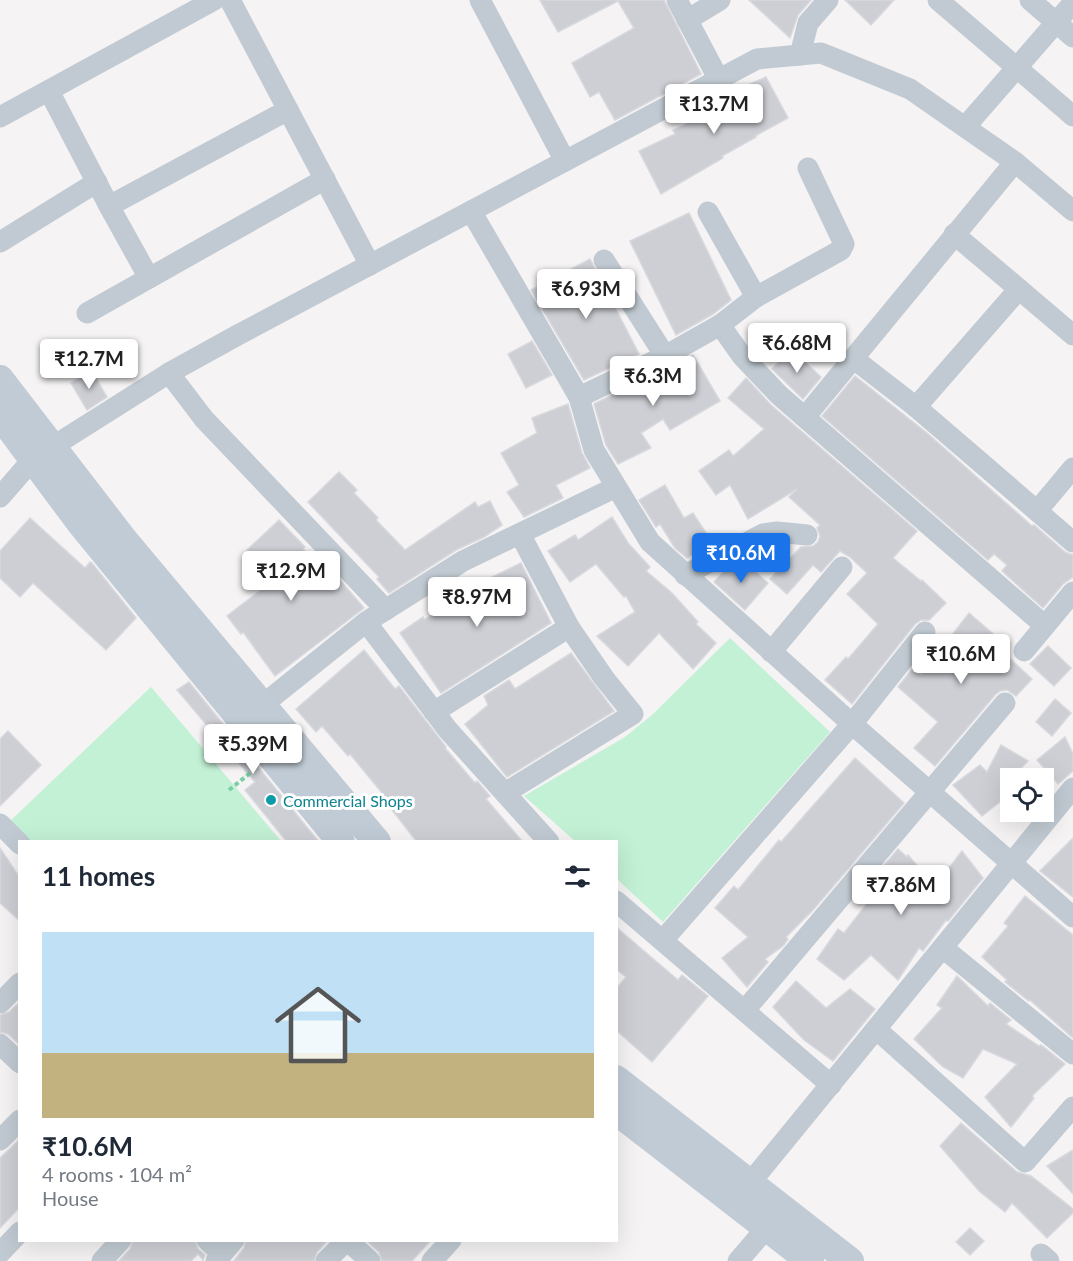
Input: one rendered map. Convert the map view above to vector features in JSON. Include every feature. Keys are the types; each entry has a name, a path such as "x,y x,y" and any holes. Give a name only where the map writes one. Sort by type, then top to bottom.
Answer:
{"street":[{"path":"0,117 214,0"},
{"path":"230,0 370,265"},
{"path":"480,0 565,161"},
{"path":"677,0 719,80"},
{"path":"687,20 720,0"},
{"path":"800,55 808,23 828,0"},
{"path":"938,0 1073,116"},
{"path":"1030,0 1073,37"},
{"path":"965,127 1073,3"},
{"path":"0,497 43,453 170,373 757,59 821,53 910,89 1015,162 1073,211"},
{"path":"48,91 149,278"},
{"path":"110,206 288,110"},
{"path":"805,417 1015,162"},
{"path":"579,398 720,325 756,297 841,250 844,244 808,168"},
{"path":"87,313 325,179"},
{"path":"0,242 97,182"},
{"path":"471,211 579,398 594,450 650,542 852,724 1073,916"},
{"path":"708,212 756,297"},
{"path":"954,234 1073,335"},
{"path":"604,260 664,356"},
{"path":"916,407 1019,289"},
{"path":"720,325 742,356 779,394 1044,625"},
{"path":"854,359 916,407 1073,542"},
{"path":"170,373 204,419 386,610"},
{"path":"0,379 81,524 252,713 375,840"},
{"path":"0,415 43,453"},
{"path":"1037,511 1073,468"},
{"path":"252,713 366,622 463,561 616,487"},
{"path":"685,575 763,534 777,532 807,535"},
{"path":"505,793 633,714 604,678 569,627 519,534"},
{"path":"771,652 842,567"},
{"path":"1024,651 1073,592"},
{"path":"366,622 448,730 547,840"},
{"path":"435,712 569,627"},
{"path":"663,940 852,724 925,632"},
{"path":"745,1010 1005,704"},
{"path":"252,713 271,756 339,840"},
{"path":"742,1193 1073,788"},
{"path":"0,824 18,842"},
{"path":"618,903 831,1085"},
{"path":"943,948 1073,1054"},
{"path":"0,1003 18,985"},
{"path":"876,1029 1025,1162 1073,1107"},
{"path":"0,1044 18,1061"},
{"path":"618,1080 742,1193"},
{"path":"618,1112 742,1193 775,1218 850,1261"},
{"path":"0,1140 18,1122"},
{"path":"738,1261 775,1218"},
{"path":"775,1218 810,1261"},
{"path":"0,1253 18,1234"},
{"path":"102,1261 119,1242"},
{"path":"327,1261 345,1242"},
{"path":"349,1242 370,1261"},
{"path":"432,1261 449,1242"}],"path":[{"path":"228,790 271,756"}],"green space":[{"path":"730,638 830,732 663,922 618,880 618,840 574,840 524,796 625,737 652,715"},
{"path":"151,687 280,840 28,840 9,822"}],"building":[{"path":"540,0 664,0 701,74 615,120 599,92 590,97 572,63 634,28 618,1 558,32"},
{"path":"749,0 811,0 798,15 790,38"},
{"path":"845,0 894,0 871,25"},
{"path":"766,77 788,118 661,194 639,151 675,134 673,130 708,114 706,110 739,94 737,90"},
{"path":"689,213 731,300 713,314 676,335 630,241"},
{"path":"590,259 639,354 584,380 531,290"},
{"path":"532,341 552,375 526,388 508,354"},
{"path":"791,349 821,377 803,399 772,369"},
{"path":"693,355 720,401 670,430 663,419 641,433 651,448 618,464 606,445 594,404"},
{"path":"91,370 107,397 87,410 71,383"},
{"path":"855,376 927,433 1032,526 1034,525 1065,552 1073,555 1073,577 1063,584 1043,608 1002,571 1007,565 994,554 988,560 822,416"},
{"path":"746,378 771,405 917,531 893,558 922,580 946,603 929,620 921,620 915,624 852,704 825,680 846,657 848,659 878,624 847,594 867,573 840,551 821,572 813,565 787,594 770,579 801,547 813,546 818,542 820,536 817,528 820,525 789,497 797,489 748,519 730,485 716,495 699,471 729,450 733,456 764,429 728,398"},
{"path":"568,404 582,453 590,468 556,485 563,498 524,517 507,492 519,485 501,453 537,433 532,418"},
{"path":"339,472 357,490 354,493 378,518 376,520 405,550 475,502 478,507 490,501 502,525 484,537 456,550 389,593 377,579 379,577 308,502"},
{"path":"665,485 684,518 693,513 712,542 687,558 675,548 660,524 656,527 639,500"},
{"path":"612,517 628,543 650,567 646,571 672,593 698,622 696,624 716,643 693,669 659,633 628,666 597,636 635,612 626,596 624,597 596,564 570,582 548,551 575,535 578,540"},
{"path":"30,518 85,568 90,562 92,563 136,618 106,650 33,583 20,597 0,578 0,551"},
{"path":"279,520 305,547 303,549 336,583 340,580 364,608 275,676 243,632 241,634 227,616 275,579 247,550"},
{"path":"742,560 768,583 745,610 714,582 728,567"},
{"path":"521,563 551,623 441,693 400,633 423,617 424,620 454,601 455,604 494,582 492,577"},
{"path":"969,613 998,638 993,643 1032,679 1016,696 1007,690 995,695 935,766 914,748 938,722 898,687 913,668 921,675"},
{"path":"1048,646 1071,668 1054,686 1030,664"},
{"path":"364,650 395,689 399,686 445,748 475,783 477,781 490,796 486,799 521,840 415,840 385,801 387,799 350,754 348,756 322,726 316,732 296,709"},
{"path":"571,653 614,711 507,777 465,724 488,705 484,696 509,680 515,689"},
{"path":"189,682 317,840 285,840 245,790 255,782 177,690"},
{"path":"1055,699 1071,713 1052,736 1036,722"},
{"path":"8,731 41,765 0,806 0,739"},
{"path":"1065,737 1073,754 1073,771 1058,784 1054,779 1054,768 1044,768 1037,760"},
{"path":"1001,745 1028,761 1021,768 1000,768 1000,802 982,816 953,785 980,765 987,772"},
{"path":"855,758 904,803 813,910 786,937 788,939 783,946 765,959 768,962 747,987 722,958 748,937 715,908 734,886 738,890 779,840 781,842"},
{"path":"1073,838 1073,897 1040,871"},
{"path":"0,848 18,875 18,919 0,903"},
{"path":"898,849 907,857 908,855 935,886 962,851 983,878 948,921 946,920 923,951 919,948 898,980 871,955 844,980 817,959 838,929 844,933 869,901 865,898 888,877 880,870"},
{"path":"1025,896 1073,935 1073,1038 1030,1000 1005,982 1007,980 982,957 1008,926 1004,923"},
{"path":"618,929 678,980 682,975 708,996 652,1062 618,1032 618,987 626,977 618,971"},
{"path":"957,976 988,1006 990,1003 1011,1020 1006,1024 1039,1046 1041,1045 1065,1064 1032,1096 1034,1098 1011,1127 985,1097 1017,1064 983,1049 963,1078 943,1067 914,1039 942,1008 937,1005"},
{"path":"796,981 826,1008 850,989 875,1009 833,1061 804,1040 773,1007"},
{"path":"18,1004 18,1043 8,1034 0,1032 0,1015 9,1012"},
{"path":"961,1123 1017,1172 1031,1176 1073,1209 1073,1213 1047,1238 1012,1203 1005,1212 979,1191 940,1146"},
{"path":"18,1141 18,1209 0,1228 0,1158"},
{"path":"1073,1150 1073,1194 1047,1166"},
{"path":"970,1228 984,1241 970,1255 956,1242"},
{"path":"132,1242 196,1242 198,1249 205,1255 203,1260 198,1254 191,1261 119,1261 130,1249"},
{"path":"246,1242 326,1242 317,1252 314,1261 234,1261 244,1248"},
{"path":"368,1242 429,1242 412,1261 382,1261 379,1252"}],"place":[{"name":"Commercial Shops","path":"271,800"}]}
